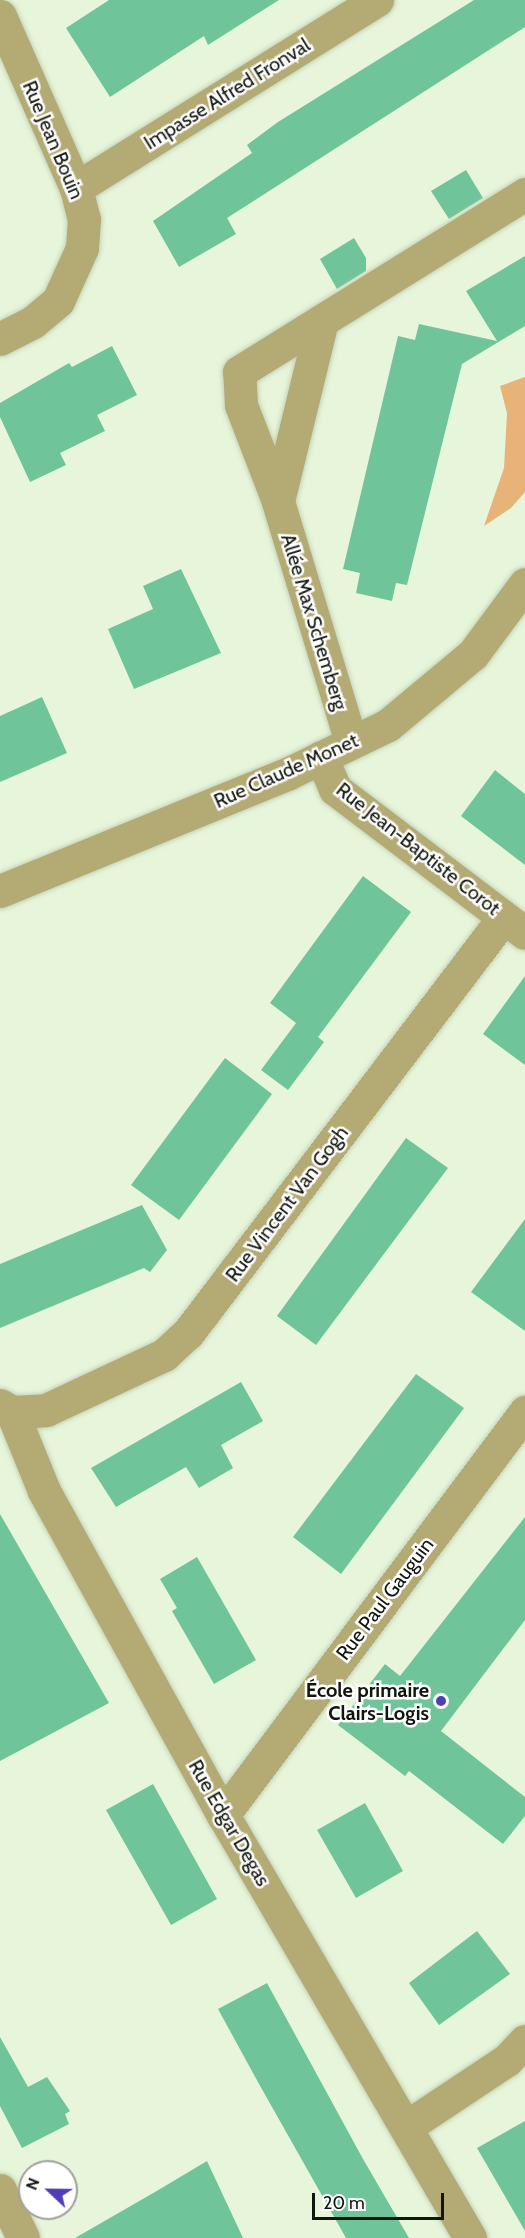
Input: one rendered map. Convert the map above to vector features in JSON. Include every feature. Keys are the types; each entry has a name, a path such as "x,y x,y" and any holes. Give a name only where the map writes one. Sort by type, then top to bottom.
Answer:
{"street":[{"name":"Impasse Alfred Fronval","path":"76,188 377,0"},
{"name":"Rue Jean Bouin","path":"0,16 76,188 84,219 73,278 58,301 33,322 0,339"},
{"name":"Allée Max Schemberg","path":"351,742 278,501 241,405 239,372 525,194"},
{"path":"278,501 322,320"},
{"name":"Rue Claude Monet","path":"0,891 321,757 388,725 442,684 473,654 525,584"},
{"name":"Rue Jean-Baptiste Corot","path":"321,757 335,789 514,925"},
{"name":"Rue Vincent Van Gogh","path":"6,1408 46,1410 164,1355 188,1333 514,925"},
{"name":"Rue Edgar Degas","path":"6,1408 44,1491 223,1815 470,2238"},
{"name":"Rue Paul Gauguin","path":"223,1815 525,1412"},
{"path":"406,2127 507,2060 525,2042"},
{"path":"0,2190 23,2238"}],"shaded area":[{"path":"525,377 525,492 511,508 484,526 504,468 507,413 500,386"}],"building":[{"path":"109,0 279,0 208,45 204,36 110,97 66,28"},
{"path":"474,0 525,0 525,27 227,218 236,234 179,267 153,221 252,153 247,145 278,122"},
{"path":"466,170 483,198 449,219 431,191"},
{"path":"354,238 366,258 366,271 337,289 320,259"},
{"path":"525,256 525,326 462,364 407,585 396,583 392,601 356,593 360,573 343,569 398,336 415,340 419,324 497,341 466,291"},
{"path":"112,346 137,395 97,415 105,431 60,453 66,465 30,482 0,417 0,403 69,363 72,367"},
{"path":"181,569 221,653 134,689 108,629 153,609 143,586"},
{"path":"42,697 67,753 0,782 0,716"},
{"path":"495,770 525,794 525,865 461,816"},
{"path":"363,876 411,912 318,1037 324,1042 288,1090 261,1070 296,1023 270,1003"},
{"path":"525,976 525,1065 483,1034"},
{"path":"225,1058 272,1094 179,1220 131,1185"},
{"path":"406,1138 448,1168 316,1345 277,1316"},
{"path":"142,1205 167,1250 150,1272 144,1268 0,1328 0,1264"},
{"path":"525,1219 525,1331 471,1292"},
{"path":"416,1374 464,1408 341,1574 293,1537"},
{"path":"241,1382 263,1421 221,1445 233,1468 199,1488 186,1467 116,1507 91,1468"},
{"path":"0,1514 109,1703 0,1761"},
{"name":"École primaire Clairs-Logis","path":"525,1517 525,1620 441,1731 525,1797 525,1816 503,1844 409,1771 405,1776 338,1725 385,1664 400,1676"},
{"path":"197,1557 256,1660 214,1684 172,1611 177,1608 160,1579"},
{"path":"153,1784 217,1899 171,1925 106,1810"},
{"path":"365,1803 403,1871 356,1898 317,1830"},
{"path":"477,1931 510,1974 439,2025 409,1983"},
{"path":"267,1983 409,2238 346,2238 259,2084 218,2009"},
{"path":"0,2037 28,2087 47,2077 70,2111 65,2114 69,2124 22,2148 0,2106"},
{"path":"525,2121 525,2231 477,2148"},
{"path":"207,2161 243,2238 75,2238 155,2192"}],"place":[{"name":"École primaire Clairs-Logis","path":"441,1701"}]}
